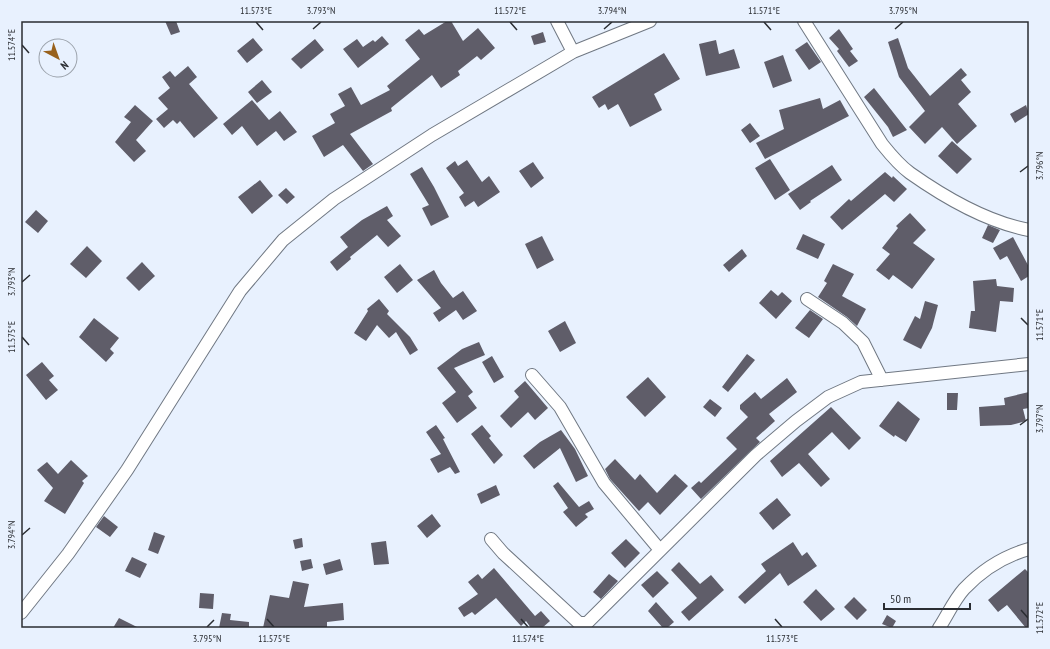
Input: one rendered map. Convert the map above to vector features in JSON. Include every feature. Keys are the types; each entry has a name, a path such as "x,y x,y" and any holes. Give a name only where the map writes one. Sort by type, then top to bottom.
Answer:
{"street":[{"path":"557,21 573,52"},
{"path":"21,613 68,554 127,470 240,291 283,240 334,199 432,135 573,52 650,21"},
{"path":"804,21 882,144 895,160 909,172 967,206 1014,227 1029,230"},
{"path":"808,299 843,323 863,342 882,380"},
{"path":"491,539 503,553 579,623 587,623 756,456 796,420 828,397 861,382 1029,364"},
{"path":"532,375 560,407 604,483 660,550"},
{"path":"939,628 963,590 992,565 1013,553 1029,549"}],"building":[{"path":"165,21 176,21 180,32 171,35"},
{"path":"447,21 451,21 463,41 478,28 495,48 481,60 477,56 458,71 460,75 441,88 432,75 391,108 392,111 350,134 373,164 363,171 343,145 324,157 312,136 335,123 330,114 345,106 338,94 351,87 361,105 390,90 387,86 420,59 405,40 419,29 424,35"},
{"path":"839,29 853,49 850,51 858,61 849,67 837,51 839,49 829,38"},
{"path":"543,32 546,42 534,45 531,36"},
{"path":"382,36 389,44 358,68 343,49 357,39 363,47 373,40 375,42"},
{"path":"253,38 263,50 247,63 237,51"},
{"path":"898,38 908,68 930,96 961,68 967,75 961,80 971,92 958,104 977,126 957,144 942,127 925,144 909,127 925,111 899,77 888,42"},
{"path":"315,39 324,50 301,69 291,59"},
{"path":"716,40 719,54 734,49 740,68 706,76 699,44"},
{"path":"807,42 821,62 809,70 795,50"},
{"path":"664,53 680,79 654,94 662,110 630,127 618,104 608,110 605,104 599,108 592,97"},
{"path":"783,55 792,81 773,88 764,62"},
{"path":"188,66 197,77 189,84 218,118 194,138 180,121 177,124 173,120 164,128 156,119 168,109 158,98 170,88 162,77 170,71 175,77"},
{"path":"262,80 272,92 257,103 248,92"},
{"path":"874,88 907,130 893,137 888,127 864,97"},
{"path":"820,98 823,109 840,100 849,116 765,159 756,143 784,129 779,110"},
{"path":"252,100 269,120 280,111 297,132 284,141 276,131 257,146 242,126 232,135 223,124"},
{"path":"135,105 153,121 136,140 146,151 134,162 115,142 131,122 124,117"},
{"path":"1026,105 1029,114 1015,123 1010,114"},
{"path":"750,123 760,136 750,143 741,130"},
{"path":"952,141 972,159 957,174 938,156"},
{"path":"770,159 790,190 775,200 755,168"},
{"path":"467,160 482,182 489,176 500,192 478,207 474,201 465,207 459,197 464,193 446,168 455,161 458,166"},
{"path":"533,162 544,178 531,188 519,171"},
{"path":"832,165 842,180 810,201 811,202 800,210 788,194"},
{"path":"422,167 449,217 431,226 422,208 429,205 410,174"},
{"path":"885,172 892,178 893,176 907,189 894,202 885,194 842,230 830,217 849,199 851,201"},
{"path":"260,180 273,196 252,214 238,197"},
{"path":"286,188 295,197 287,204 278,195"},
{"path":"387,206 393,216 387,220 401,236 388,247 377,235 350,257 351,259 337,271 330,262 348,247 340,237 362,220"},
{"path":"36,210 48,221 38,233 25,222"},
{"path":"910,213 926,230 913,243 935,259 912,289 893,275 889,280 876,270 890,254 882,248 898,228 896,226"},
{"path":"988,225 1000,230 993,243 982,238"},
{"path":"803,234 825,244 818,259 796,249"},
{"path":"542,236 554,260 537,269 525,244"},
{"path":"1013,237 1029,267 1029,276 1021,281 1007,256 1000,260 993,248"},
{"path":"87,246 102,261 86,278 70,264"},
{"path":"742,249 747,256 729,272 723,265"},
{"path":"142,262 155,276 139,291 126,278"},
{"path":"400,264 413,280 397,293 384,277"},
{"path":"833,264 854,274 842,296 866,309 857,326 847,317 818,297 827,283 824,281"},
{"path":"434,270 441,283 453,298 463,291 477,311 463,320 456,310 439,322 433,313 441,308 417,280"},
{"path":"996,279 997,286 1014,288 1013,302 1000,301 996,332 969,328 971,311 975,311 973,281"},
{"path":"771,290 778,296 782,292 792,301 776,319 759,303"},
{"path":"379,299 389,311 387,314 410,337 418,350 410,355 396,332 389,338 377,325 366,341 354,333 368,311 367,309"},
{"path":"925,301 938,305 932,328 921,349 903,340 915,316 920,319"},
{"path":"810,310 823,319 809,338 795,328"},
{"path":"94,318 119,338 110,349 114,353 106,362 79,337"},
{"path":"565,321 576,343 560,352 548,331"},
{"path":"479,342 485,355 454,368 473,392 468,396 477,408 457,423 442,403 456,392 437,368 462,349"},
{"path":"747,354 755,360 728,392 722,387"},
{"path":"492,356 504,377 494,383 482,362"},
{"path":"42,362 54,376 49,380 58,390 46,400 26,375"},
{"path":"648,377 666,397 645,417 626,397"},
{"path":"787,378 797,392 769,414 775,421 756,438 760,442 701,499 691,488 699,481 701,483 737,449 726,438 748,417 740,409 740,405 755,392 761,399"},
{"path":"525,381 548,408 535,420 528,412 511,428 500,416 519,397 514,391"},
{"path":"1029,392 1029,408 1023,409 1026,421 1011,425 980,426 979,407 1005,405 1004,398"},
{"path":"947,393 958,393 957,410 947,410"},
{"path":"710,399 722,408 715,417 703,407"},
{"path":"898,401 920,419 906,442 895,435 894,437 879,426"},
{"path":"831,407 861,438 849,450 832,432 808,454 830,479 821,487 799,463 782,477 770,461"},
{"path":"436,425 445,438 443,439 460,472 455,474 450,467 438,473 430,459 441,454 426,432"},
{"path":"482,425 491,436 489,438 503,455 494,464 471,434"},
{"path":"561,430 575,449 588,476 576,482 560,448 534,469 523,456 540,442"},
{"path":"615,459 635,480 640,474 657,493 675,474 688,486 660,515 648,502 639,511 610,479 605,469"},
{"path":"71,460 88,476 82,481 84,483 65,514 44,501 53,488 37,470 47,462 58,474"},
{"path":"558,482 579,507 589,501 594,509 585,514 588,517 576,527 563,512 568,508 553,486"},
{"path":"496,485 500,495 481,504 477,494"},
{"path":"777,498 791,515 773,530 759,513"},
{"path":"432,514 441,526 427,538 417,526"},
{"path":"104,516 118,527 110,537 96,527"},
{"path":"154,532 165,536 158,554 148,550"},
{"path":"302,538 303,547 295,549 293,540"},
{"path":"626,539 640,553 625,568 611,553"},
{"path":"386,541 389,564 374,565 371,543"},
{"path":"793,542 802,556 807,552 817,566 788,586 780,573 745,604 738,597 766,571 761,564"},
{"path":"132,557 147,564 140,578 125,571"},
{"path":"311,559 313,568 302,571 300,561"},
{"path":"340,559 343,570 326,575 323,564"},
{"path":"679,562 700,584 711,575 724,590 689,621 681,612 697,598 671,570"},
{"path":"494,568 535,616 541,611 550,621 542,628 531,628 526,621 521,626 496,598 475,615 472,612 464,617 458,608 478,594 468,582 478,574 482,579"},
{"path":"1025,569 1029,573 1029,628 1026,628 1007,605 998,612 988,600"},
{"path":"657,571 669,583 653,598 641,585"},
{"path":"609,574 618,581 601,599 593,592"},
{"path":"293,581 309,584 304,607 343,603 344,620 327,622 327,628 263,628 270,595 289,598"},
{"path":"816,589 835,609 821,621 803,602"},
{"path":"200,593 214,594 213,609 199,608"},
{"path":"854,597 867,610 857,620 844,607"},
{"path":"656,602 674,622 667,628 663,628 648,611"},
{"path":"222,613 231,614 230,620 249,622 249,628 219,628"},
{"path":"887,615 896,621 892,628 882,624"},
{"path":"119,618 139,628 113,628"}]}
